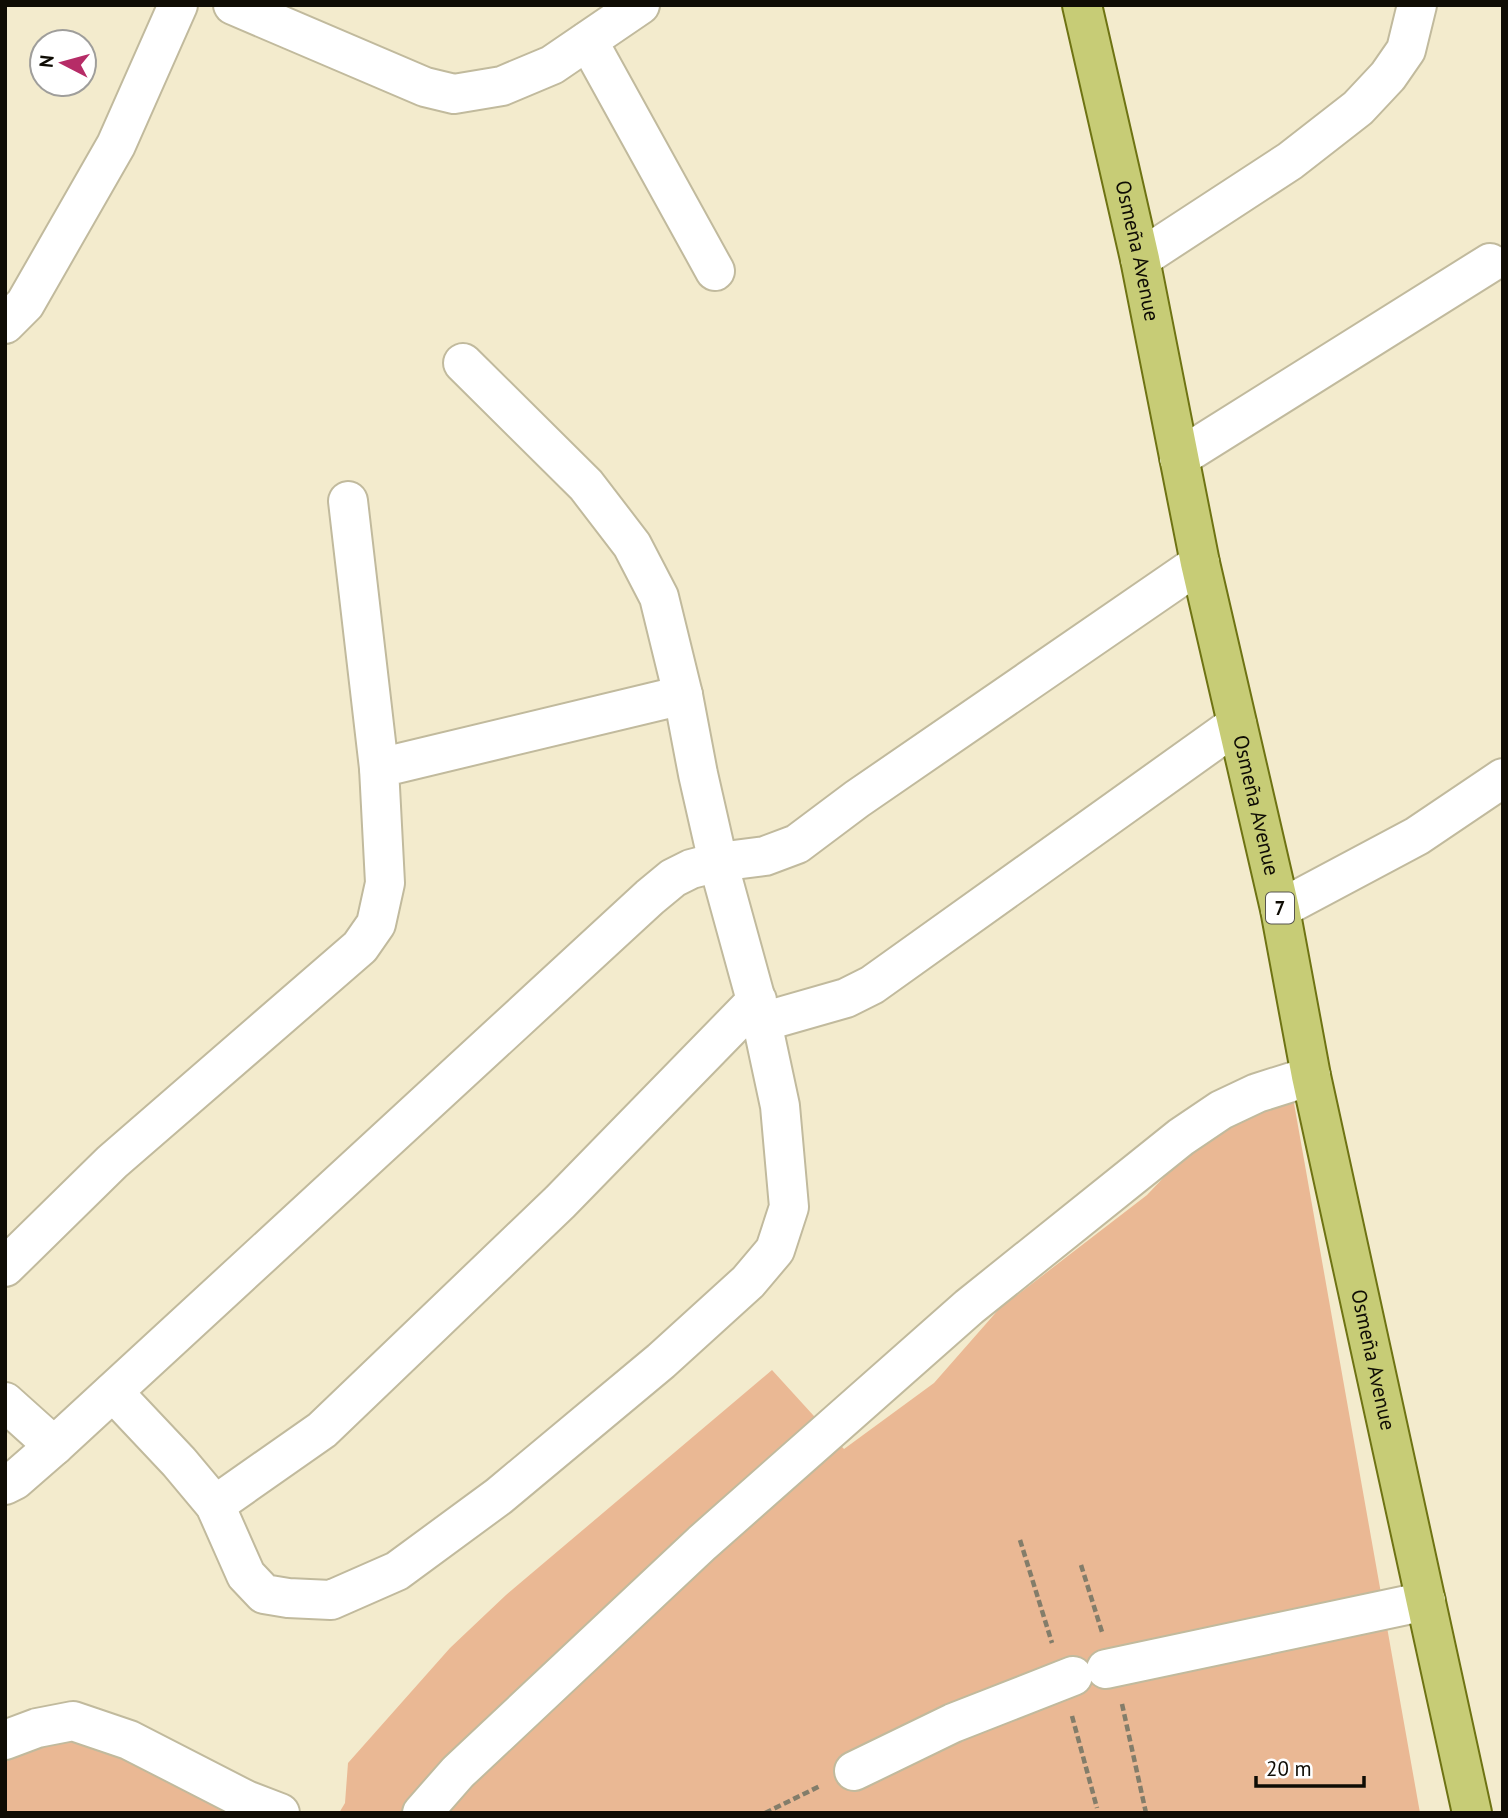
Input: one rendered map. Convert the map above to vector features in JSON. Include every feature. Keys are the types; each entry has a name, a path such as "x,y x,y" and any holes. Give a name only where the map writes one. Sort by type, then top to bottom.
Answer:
{"main road":[{"name":"Osmeña Avenue","path":"1082,5 1140,259 1200,563 1280,909 1311,1076 1472,1813"}],"street":[{"path":"5,324 25,304 116,145 178,5"},
{"path":"233,5 425,87 454,94 502,86 552,65 640,5"},
{"path":"1140,259 1290,161 1358,108 1388,76 1406,50 1417,5"},
{"path":"588,41 715,271"},
{"path":"1179,458 1490,263"},
{"path":"113,1392 215,1505 246,1575 264,1594 331,1600 397,1571 499,1496 661,1361 748,1282 775,1250 789,1207 780,1106 760,1011 718,862 683,695 659,597 632,545 586,485 463,363"},
{"path":"5,1266 112,1162 360,947 376,924 386,883 379,768 348,501"},
{"path":"5,1485 54,1446 673,878 718,862 765,856 797,844 1200,563"},
{"path":"379,768 683,695"},
{"path":"215,1505 323,1430 760,1011 846,998 872,985 1237,724"},
{"path":"1280,909 1417,836 1503,778"},
{"path":"422,1813 458,1772 702,1543 969,1307 1181,1136 1221,1110 1257,1093 1311,1076"},
{"path":"5,1402 54,1446"},
{"path":"854,1771 953,1723 1089,1673 1426,1601"},
{"path":"5,1740 37,1728 73,1721 128,1740 246,1800 280,1813"},
{"path":"458,1772 463,1813"}],"path":[{"path":"1020,1541 1089,1673 1146,1813"},
{"path":"1081,1565 1097,1808"},
{"path":"765,1813 854,1771"}],"shaded area":[{"path":"1292,1092 1420,1813 339,1813 345,1803 348,1763 450,1648 506,1595 772,1370 844,1449 934,1383 999,1309 1147,1195 1224,1114"},
{"path":"80,1717 269,1813 5,1813 5,1744"}]}
